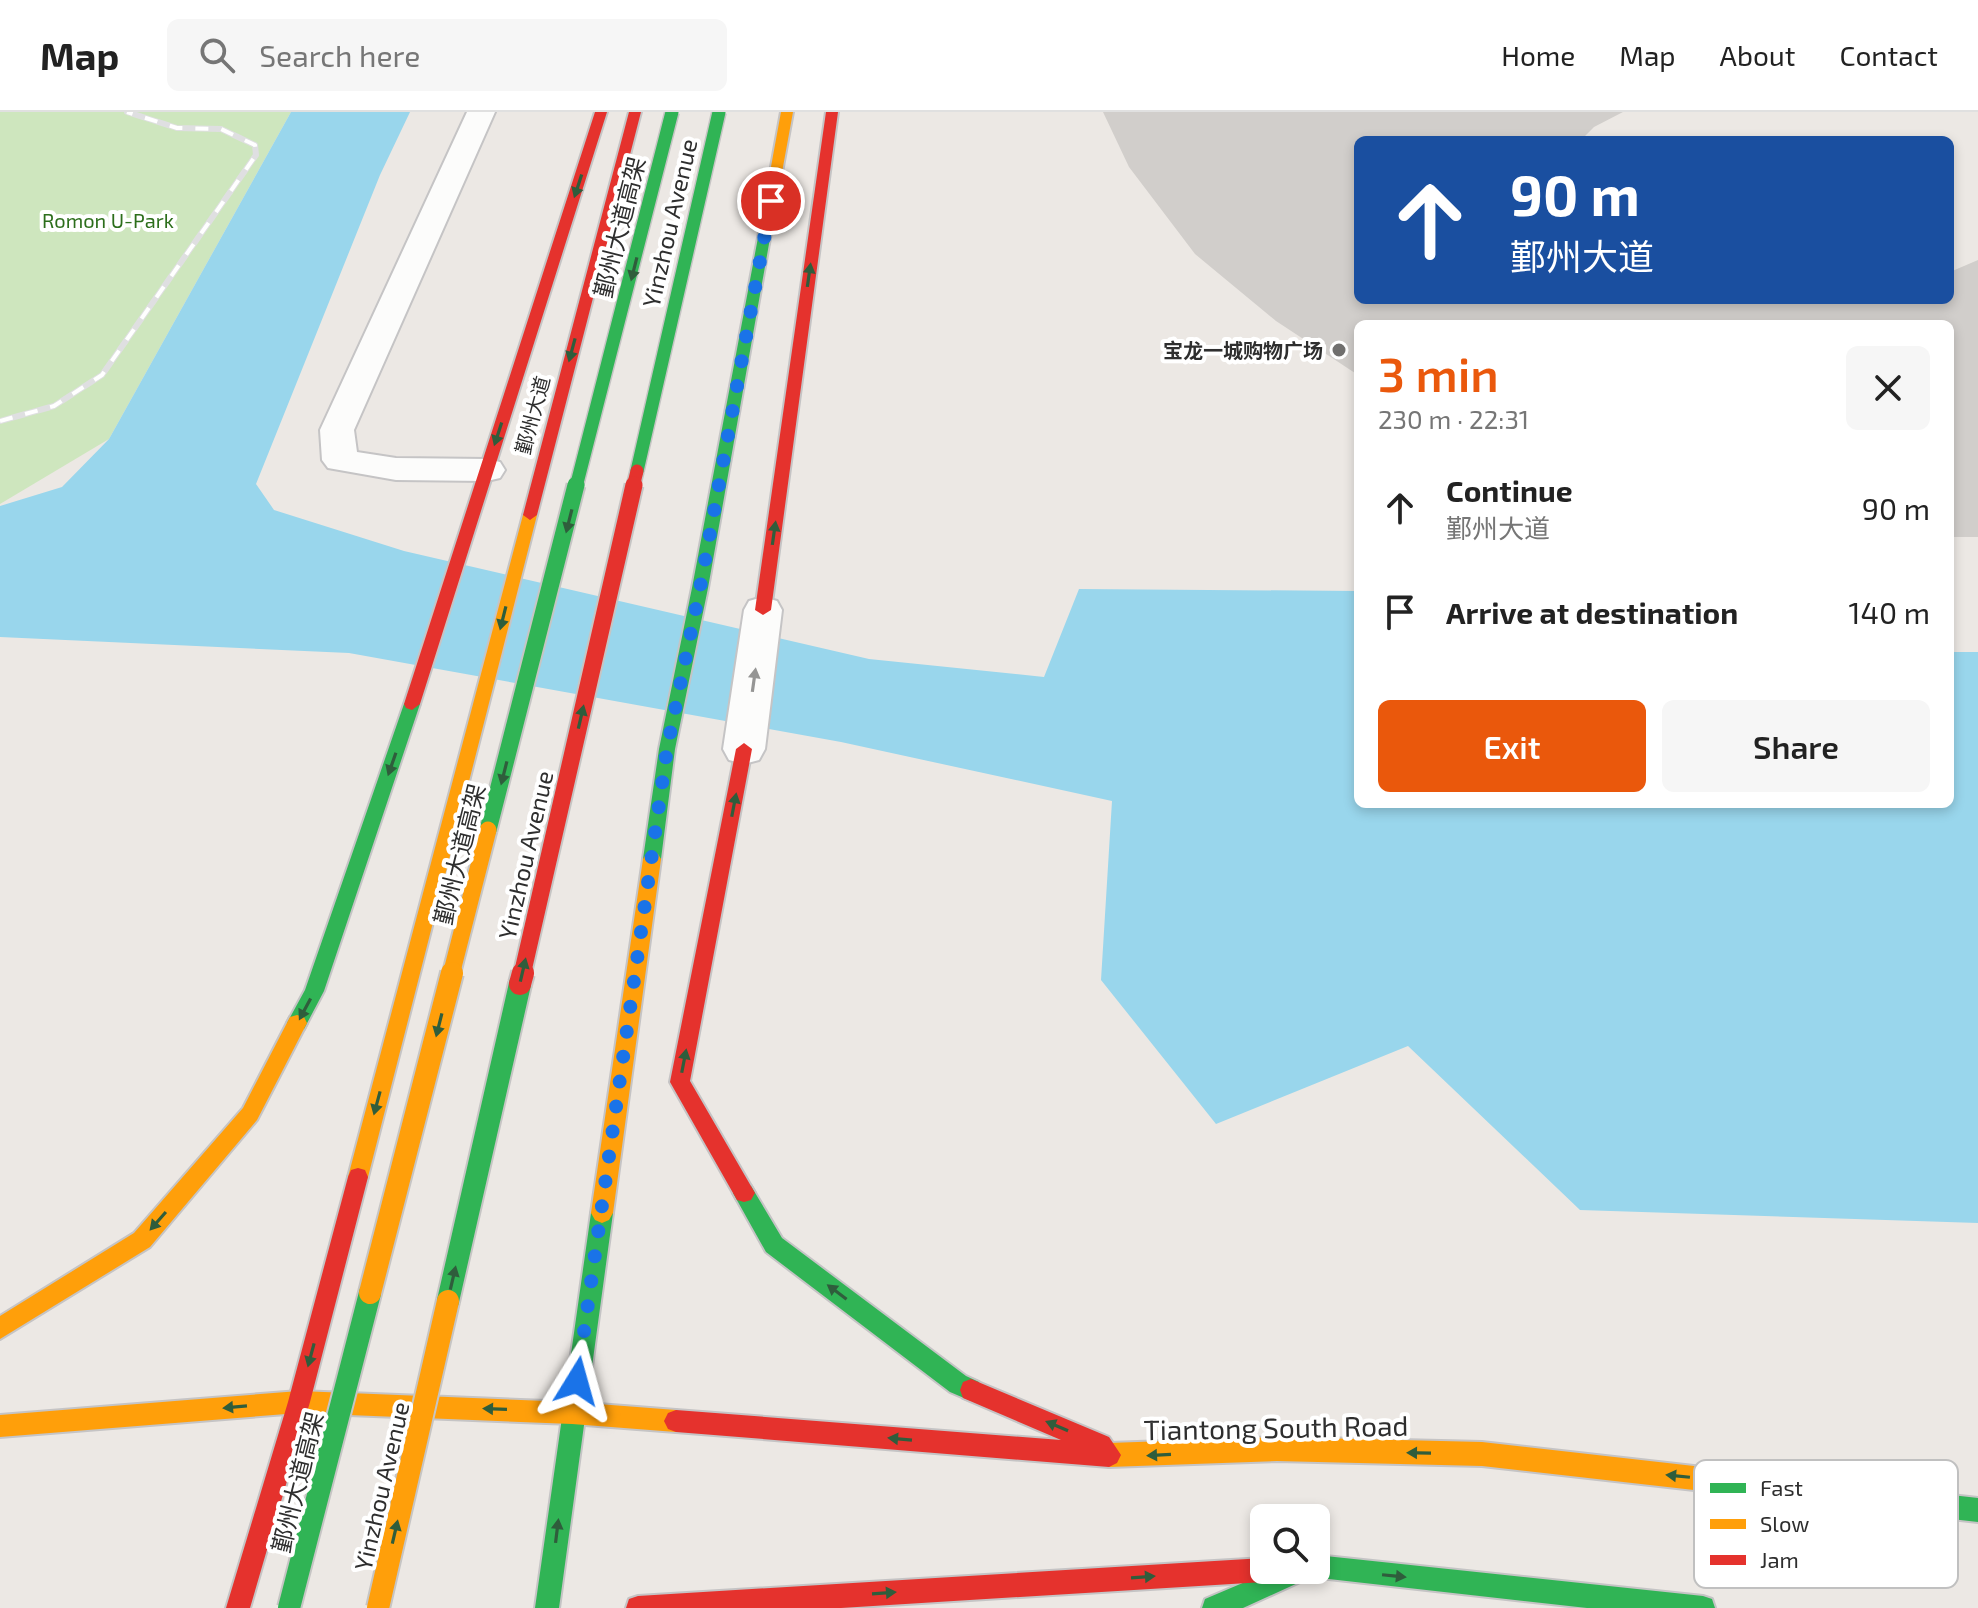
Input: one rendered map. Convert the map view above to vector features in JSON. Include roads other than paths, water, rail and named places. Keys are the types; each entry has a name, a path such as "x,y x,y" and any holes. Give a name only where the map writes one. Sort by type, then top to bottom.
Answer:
{"main road":[{"path":"0,1328 24,1306 142,1240 250,1114 314,991 417,690 601,112"},
{"name":"鄞州大道","path":"299,1402 635,112"},
{"name":"鄞州大道高架","path":"289,1608 672,112"},
{"name":"Yinzhou Avenue","path":"378,1608 719,112"},
{"path":"547,1608 667,749 700,588 787,112"},
{"path":"763,610 832,112"},
{"path":"744,749 680,1082 774,1245 958,1384 1129,1457"},
{"path":"238,1608 299,1402"},
{"name":"Tiantong South Road","path":"0,1426 299,1402 572,1413 1129,1457 1277,1449 1482,1454 1694,1478"},
{"name":"Tiantong South Road","path":"1958,1508 1978,1510"},
{"path":"1330,1568 1703,1608"},
{"path":"638,1608 1250,1571"},
{"path":"1214,1608 1270,1584"}],"street":[{"path":"481,112 337,430 340,460 396,469 487,470"},
{"path":"744,749 763,610"}],"water":[{"path":"291,112 410,112 380,175 256,484 274,510 404,551 869,659 1044,677 1079,589 1354,591 1354,808 1954,808 1954,652 1978,652 1978,1223 1580,1210 1408,1046 1216,1124 1101,980 1112,801 841,742 349,653 0,637 0,506 62,487 109,439"}],"railway":[{"path":"0,421 54,406 102,375 256,155 255,145 221,129 177,128 127,112"}],"place":[{"name":"宝龙一城购物广场","path":"1339,350"}],"park label":[{"name":"Romon U-Park","path":"108,220"}]}
